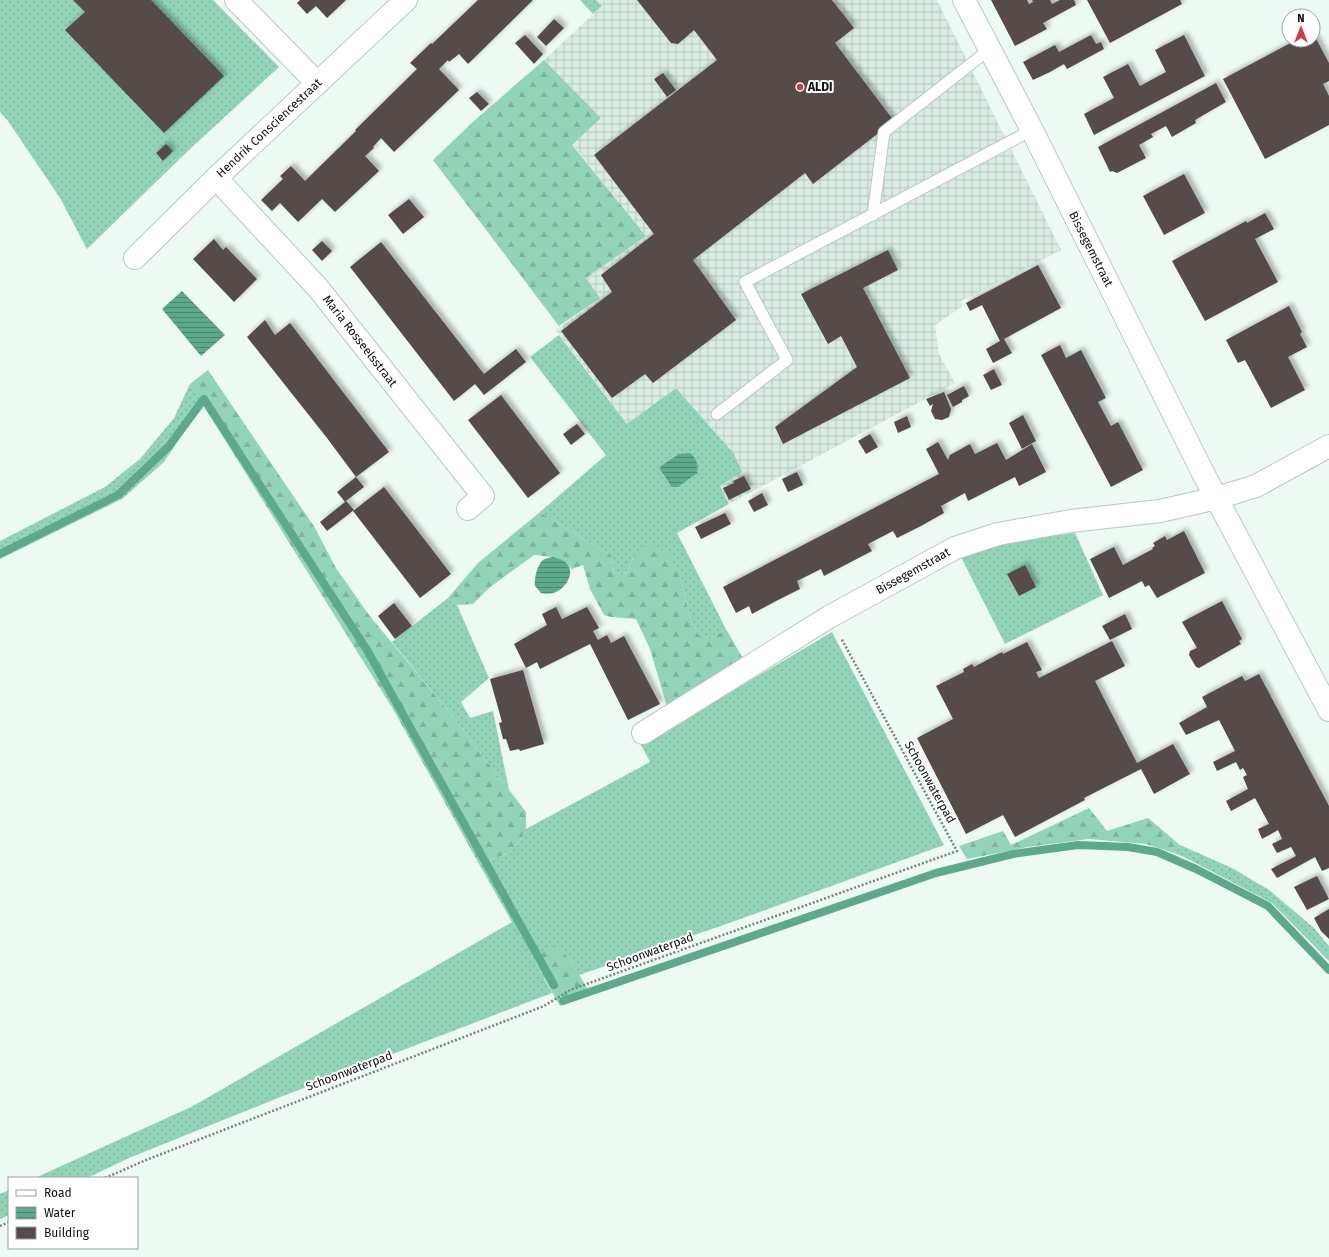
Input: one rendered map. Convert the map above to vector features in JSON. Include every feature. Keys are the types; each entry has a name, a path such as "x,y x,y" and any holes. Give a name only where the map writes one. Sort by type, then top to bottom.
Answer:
{"street":[{"path":"236,0 317,82"},
{"name":"Hendrik Consciencestraat","path":"135,258 216,178 406,0"},
{"name":"Bissegemstraat","path":"964,0 1032,130 1217,498"},
{"name":"Maria Rosseelsstraat","path":"216,178 318,288 483,496 468,509"},
{"name":"Bissegemstraat","path":"643,733 829,617 955,548 991,537 1071,521 1160,511 1217,498 1256,486 1329,446"},
{"path":"1217,498 1329,710"}],"lane":[{"path":"873,215 884,132 990,50"},
{"path":"717,414 786,360 745,282 1032,130"}],"path":[{"name":"Schoonwaterpad","path":"107,1177 153,1157 544,1006 570,990 957,851 829,617"}],"shaded area":[{"path":"596,0 937,0 1061,250 961,301 963,306 935,325 939,354 955,383 729,504 720,486 741,472 734,454 676,388 627,424 556,330 600,298 586,278 646,236 572,144 601,118 544,60 602,6"}],"green space":[{"path":"0,0 213,0 279,67 191,148 87,249 60,198 8,121 0,112"},
{"path":"580,0 596,0 602,6 593,14"},
{"path":"544,60 601,118 572,145 646,236 586,278 600,298 559,326 433,160 474,121"},
{"path":"559,335 627,424 676,388 734,454 742,472 720,486 729,504 677,533 726,629 710,639 699,635 691,620 680,575 635,553 627,572 622,575 614,572 612,556 540,512 606,455 530,357"},
{"path":"208,370 315,528 336,568 369,615 453,717 526,812 526,829 522,838 509,853 479,864 393,709 190,384"},
{"path":"190,384 203,403 164,462 122,499 0,559 0,541 105,487 140,459 174,418"},
{"path":"540,512 612,556 614,572 622,575 627,572 635,553 650,544 668,553 680,575 691,620 699,635 710,639 726,629 745,662 668,710 650,649 636,619 604,615 590,589 583,565 572,569 562,560 553,557 534,555 489,588 473,604 457,605 448,598 478,563"},
{"path":"1075,533 1103,595 1005,644 961,557 1011,541"},
{"path":"448,598 457,605 489,678 461,702 470,718 493,711 509,790 453,717 392,642"},
{"path":"832,632 944,845 735,921 579,975 570,959 536,964 552,993 283,1096 129,1158 89,1177 37,1177 193,1106 512,922 479,864 509,853 522,838 526,829 650,762 641,745"},
{"path":"1089,808 1107,831 1148,818 1180,845 1174,853 1146,844 1089,839 1028,847 967,859 959,846 1003,831 1011,845"},
{"path":"1180,845 1232,868 1269,890 1314,928 1329,946 1329,961 1272,903 1174,853"},
{"path":"548,948 558,949 570,959 591,995 560,1006 536,964 538,957"},
{"path":"8,1190 8,1215 0,1219 0,1194"}],"water":[{"path":"182,291 225,335 201,356 162,309"},
{"path":"690,453 694,457 698,467 697,473 678,487 672,487 660,469 661,466 679,454"},
{"path":"553,557 561,559 567,563 570,577 565,586 556,592 548,594 541,593 535,586 538,569 543,560"}],"building":[{"path":"73,0 151,0 224,76 164,133 65,30 85,12"},
{"path":"300,0 346,0 327,18 316,6 307,14 297,3"},
{"path":"478,0 533,0 468,64 459,54 449,62 448,60 439,69 459,90 394,152 381,138 373,147 374,148 365,156 379,171 335,212 322,199 298,222 280,203 272,211 261,200 283,179 280,176 291,166 305,181 417,69 410,63"},
{"path":"637,0 832,0 854,28 835,43 894,121 813,184 805,173 693,260 736,320 653,383 645,374 612,398 561,331 612,292 601,275 654,234 594,155 717,60 694,30 678,44 671,43"},
{"path":"991,0 1027,0 1029,4 1033,2 1032,0 1050,0 1052,4 1060,0 1074,0 1076,5 1043,23 1047,29 1015,46"},
{"path":"1087,0 1180,0 1182,4 1110,43"},
{"path":"554,19 564,28 546,46 537,37"},
{"path":"525,35 543,54 534,64 515,43"},
{"path":"1091,35 1096,44 1101,42 1104,49 1067,69 1064,64 1033,80 1023,62 1055,45 1059,52"},
{"path":"1184,35 1205,76 1094,135 1084,114 1114,98 1103,77 1128,64 1140,86 1166,72 1155,50"},
{"path":"1281,48 1321,48 1329,63 1329,81 1323,84 1329,96 1329,125 1265,159 1223,79"},
{"path":"663,73 676,90 667,97 654,79"},
{"path":"1216,83 1226,102 1195,120 1196,123 1172,137 1166,126 1151,134 1153,137 1139,145 1146,158 1117,173 1112,171 1110,172 1098,147"},
{"path":"477,92 489,104 481,111 469,98"},
{"path":"166,144 173,151 163,161 156,153"},
{"path":"1184,174 1205,213 1164,235 1143,196"},
{"path":"409,199 424,217 403,234 388,215"},
{"path":"1265,213 1274,229 1255,239 1278,282 1205,321 1172,261 1246,221 1247,223"},
{"path":"214,239 223,250 226,247 257,279 234,302 193,259"},
{"path":"322,241 332,251 322,261 312,250"},
{"path":"381,242 484,374 516,349 526,362 484,395 475,384 454,401 350,267"},
{"path":"888,250 898,270 863,288 910,378 783,444 775,427 857,367 841,336 828,344 801,294"},
{"path":"1038,265 1061,308 1004,339 1012,353 993,363 986,349 1000,341 982,305 970,311 966,303"},
{"path":"1289,306 1302,332 1300,334 1307,347 1288,357 1305,390 1271,408 1245,360 1238,363 1226,340"},
{"path":"265,320 275,335 290,323 389,452 356,477 247,337"},
{"path":"1060,345 1066,358 1081,350 1106,398 1098,402 1111,426 1118,422 1143,470 1111,487 1041,355"},
{"path":"994,369 1002,385 991,390 983,375"},
{"path":"964,386 969,396 953,407 947,395"},
{"path":"944,392 951,409 949,417 942,420 935,419 931,411 933,404 930,406 926,399"},
{"path":"501,395 560,473 528,498 468,420"},
{"path":"1023,415 1036,441 1022,449 1009,423"},
{"path":"907,416 911,427 898,433 894,422"},
{"path":"577,424 585,434 571,445 563,434"},
{"path":"870,434 878,447 866,454 858,441"},
{"path":"938,442 948,460 950,455 970,444 975,454 997,443 1006,460 1032,444 1046,472 1019,486 1015,477 968,501 965,493 941,506 944,513 921,526 897,538 893,531 868,544 872,551 824,576 821,569 797,581 800,589 752,614 749,606 736,613 723,587 939,474 926,449"},
{"path":"797,472 803,485 788,492 782,479"},
{"path":"744,476 751,489 729,500 723,488"},
{"path":"356,477 364,487 346,501 354,510 327,531 320,522 345,502 337,492"},
{"path":"384,487 451,574 420,598 353,511"},
{"path":"762,493 768,505 754,512 748,501"},
{"path":"725,513 731,524 701,539 695,527"},
{"path":"1184,531 1205,573 1157,598 1149,585 1145,587 1142,581 1109,598 1090,559 1114,547 1123,565 1153,549 1152,548 1155,546 1153,543 1165,536 1167,540"},
{"path":"1025,565 1036,587 1019,596 1007,574"},
{"path":"1222,601 1242,639 1239,641 1241,644 1199,668 1196,667 1189,655 1190,651 1197,648 1182,622"},
{"path":"394,603 412,626 395,639 378,616"},
{"path":"556,607 562,619 587,607 599,628 593,631 598,640 607,635 611,643 624,636 660,704 628,720 590,644 540,669 537,662 526,668 514,644 547,625 542,614"},
{"path":"1125,614 1132,629 1110,640 1102,626"},
{"path":"1112,641 1125,666 1095,681 1137,763 1173,744 1190,774 1154,794 1141,769 1084,798 1085,800 1015,837 1003,815 966,834 917,738 953,719 936,686 964,672 963,669 972,664 974,667 1002,652 1003,654 1027,642 1042,670 1036,672 1039,678"},
{"path":"523,670 544,744 520,751 519,749 510,751 506,739 503,739 499,723 502,722 490,679"},
{"path":"1259,674 1329,806 1329,868 1322,871 1315,857 1277,878 1271,869 1296,856 1291,847 1277,853 1272,844 1282,839 1278,830 1262,839 1258,829 1269,824 1255,798 1231,811 1226,801 1248,789 1243,777 1247,775 1243,768 1240,770 1236,762 1217,771 1213,762 1235,751 1219,720 1186,735 1179,723 1207,707 1202,697 1242,676 1245,681"},
{"path":"1317,876 1329,899 1307,910 1294,887"},
{"path":"1329,909 1329,939 1321,931 1314,918"}],"waterway":[{"path":"0,554 118,495 169,446 204,399 367,650 554,985"},
{"path":"563,1001 936,873 1013,854 1078,845 1128,847 1157,852 1196,869 1268,906 1329,970"}],"place":[{"name":"ALDI","path":"800,87"}]}
